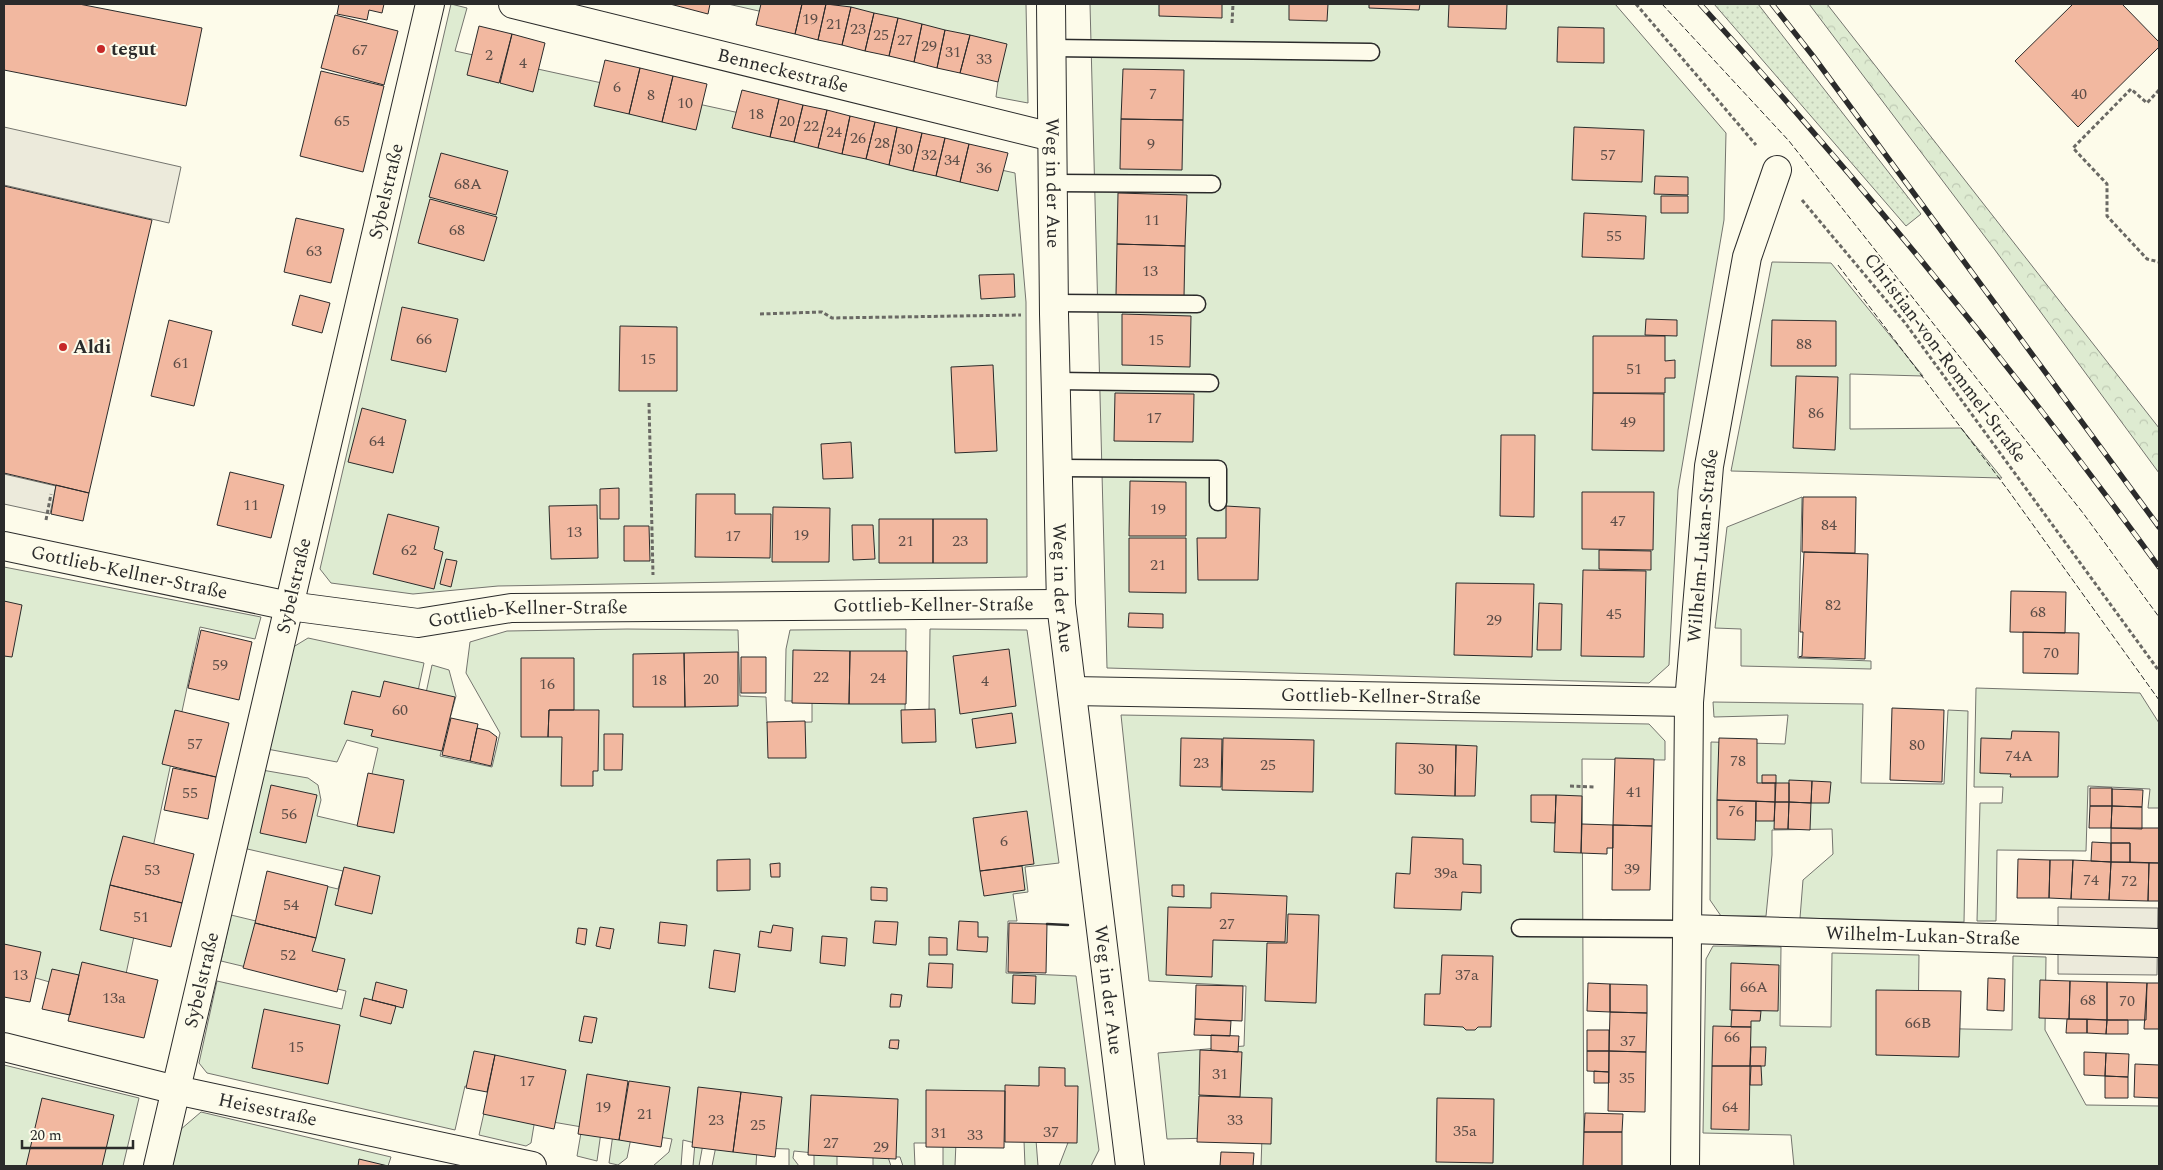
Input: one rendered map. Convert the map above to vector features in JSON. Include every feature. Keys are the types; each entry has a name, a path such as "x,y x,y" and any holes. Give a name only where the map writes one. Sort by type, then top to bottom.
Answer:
{"street":[{"name":"Sybelstraße","path":"158,1166 430,4"},
{"name":"Benneckestraße","path":"512,4 1052,137"},
{"name":"Weg in der Aue","path":"1051,4 1054,309 1061,604 1130,1166"},
{"name":"Wilhelm-Lukan-Straße","path":"1685,1166 1689,702 1709,466 1747,257 1777,170"},
{"name":"Gottlieb-Kellner-Straße","path":"4,546 288,606 418,623 511,608 1061,604"},
{"name":"Gottlieb-Kellner-Straße","path":"1072,690 1689,702"},
{"name":"Wilhelm-Lukan-Straße","path":"1688,929 2159,943"},
{"name":"Heisestraße","path":"4,1047 176,1090 532,1166"}],"lane":[{"path":"1052,48 1371,52"},
{"path":"1053,183 1212,184"},
{"path":"1054,309 1197,304"},
{"path":"1056,381 1210,383"},
{"path":"1057,468 1218,469 1218,502"},
{"name":"Wilhelm-Lukan-Straße","path":"1520,928 1688,929"}],"path":[{"name":"Christian-von-Rommel-Straße","path":"1636,4 1906,324 2159,671"},
{"path":"2159,90 2147,103 2131,89 2072,148 2107,184 2107,216 2147,259 2159,262"},
{"path":"760,314 822,312 832,318 1054,309"},
{"path":"650,403 654,576"},
{"path":"1570,786 1594,786"}],"green space":[{"path":"451,4 467,8 455,51 1015,173 1026,302 1027,577 498,586 413,594 331,583 320,569"},
{"path":"728,4 1026,4 1028,103 996,97 1000,66"},
{"path":"1090,4 1615,4 1726,133 1724,220 1678,490 1669,665 1649,683 1107,668"},
{"path":"1714,4 1758,4 1921,214 1906,226"},
{"path":"1809,4 1827,4 2159,428 2159,473 1995,250"},
{"path":"1772,262 1831,263 1923,376 1850,374 1850,429 1961,428 2002,478 1731,471"},
{"path":"1802,497 1798,658 1871,661 1871,669 1741,666 1741,629 1715,628 1727,527"},
{"path":"4,567 261,617 255,639 200,627 120,1002 4,969"},
{"path":"906,629 905,711 929,710 930,629 1027,630 1059,863 1025,867 1028,892 1013,894 1017,921 1008,921 1006,973 1076,976 1099,1150 1091,1166 1059,1166 1069,1140 1036,1140 1038,1166 1025,1166 1024,1141 956,1142 955,1166 943,1166 943,1143 914,1143 915,1166 903,1166 900,1157 888,1157 891,1166 873,1166 873,1156 837,1155 837,1166 814,1166 814,1153 794,1151 793,1158 799,1166 789,1166 789,1149 757,1148 756,1166 712,1166 716,1146 703,1144 699,1166 693,1166 695,1143 683,1140 681,1166 653,1166 669,1152 672,1139 632,1133 627,1158 618,1165 609,1163 613,1134 601,1132 597,1161 577,1156 582,1127 535,1119 531,1143 526,1146 479,1135 489,1091 465,1086 455,1130 207,1073 199,1063 217,981 342,1009 346,991 221,961 231,915 260,922 271,873 338,889 343,871 243,848 262,770 308,778 318,785 321,800 317,816 360,826 378,748 347,740 337,762 267,749 290,649 308,638 424,663 418,691 426,693 432,665 449,670 456,696 440,756 492,767 500,733 466,673 470,642 507,631 738,630 740,696 766,697 767,723 812,722 812,701 785,701 786,649 790,630"},
{"path":"1976,688 2140,693 2159,723 2159,808 2148,808 2150,789 2088,786 2086,851 1997,850 1996,921 1977,921 1980,803 2002,803 2003,787 1974,787"},
{"path":"1713,702 1863,704 1861,783 1944,784 1948,710 1968,711 1964,922 1800,918 1803,880 1833,854 1832,829 1772,830 1772,855 1766,916 1721,916 1710,900 1711,742 1785,744 1788,715 1714,717"},
{"path":"1121,715 1649,724 1665,741 1665,760 1582,759 1584,1166 1261,1166 1262,1137 1167,1139 1158,1053 1244,1046 1246,986 1149,981"},
{"path":"1713,946 1781,947 1780,1026 1831,1027 1832,953 1919,955 1918,1028 2012,1030 2013,956 2046,957 2045,1030 2086,1105 2159,1106 2159,1166 1794,1166 1791,1135 1703,1133 1706,959"},
{"path":"4,1065 139,1098 123,1166 4,1166"},
{"path":"201,1112 391,1157 388,1166 171,1166 180,1130"}],"shaded area":[{"path":"4,127 181,167 169,223 4,185"},
{"path":"4,474 56,486 50,514 4,504"},
{"path":"2058,907 2158,908 2157,975 2058,974"}],"building":[{"name":"tegut","path":"4,4 79,4 202,28 186,106 4,70"},
{"path":"339,4 384,4 382,13 369,10 367,20 337,14"},
{"path":"670,4 710,4 708,14"},
{"path":"761,4 802,4 795,34 756,25"},
{"path":"802,4 826,4 818,40 795,34"},
{"path":"826,4 851,7 842,45 818,40"},
{"path":"1159,4 1222,4 1222,18 1159,16"},
{"path":"1289,4 1328,4 1327,21 1289,20"},
{"path":"1369,4 1420,4 1419,10 1369,8"},
{"path":"1449,4 1507,4 1506,29 1448,27"},
{"path":"2073,4 2122,4 2159,42 2159,47 2078,127 2015,61"},
{"path":"851,7 874,13 865,51 842,45"},
{"path":"874,13 898,18 889,56 865,51"},
{"path":"335,15 398,31 384,85 321,68"},
{"path":"898,18 922,24 914,62 889,56"},
{"path":"922,24 945,30 937,68 914,62"},
{"path":"479,26 512,34 499,83 467,75"},
{"path":"1558,27 1604,28 1604,63 1557,62"},
{"path":"945,30 970,35 960,73 937,68"},
{"path":"512,34 545,43 533,92 500,83"},
{"path":"970,35 1007,44 998,82 960,73"},
{"path":"605,60 640,68 629,114 594,106"},
{"path":"640,68 673,76 662,122 629,114"},
{"path":"1123,69 1184,70 1183,120 1121,119"},
{"path":"321,71 384,86 363,172 300,156"},
{"path":"673,76 707,84 696,130 662,122"},
{"path":"742,90 779,99 770,137 732,128"},
{"path":"779,99 803,105 794,142 770,137"},
{"path":"803,105 827,110 818,148 794,142"},
{"path":"827,110 850,116 842,154 818,148"},
{"path":"850,116 875,122 866,159 842,154"},
{"path":"1121,119 1183,120 1182,170 1120,169"},
{"path":"875,122 897,127 889,165 866,159"},
{"path":"897,127 922,133 913,171 889,165"},
{"path":"1574,127 1644,130 1642,182 1572,180"},
{"path":"922,133 945,138 936,176 913,171"},
{"path":"945,138 969,144 960,182 936,176"},
{"path":"969,144 1008,153 998,191 960,182"},
{"path":"441,153 508,171 496,215 429,197"},
{"path":"1655,176 1688,177 1688,195 1654,194"},
{"name":"Aldi","path":"4,186 152,220 89,493 4,473"},
{"path":"1118,193 1187,195 1185,246 1117,244"},
{"path":"1661,196 1688,196 1688,213 1661,213"},
{"path":"430,199 497,217 484,261 418,243"},
{"path":"1584,213 1646,216 1644,259 1582,257"},
{"path":"296,218 344,229 331,283 284,272"},
{"path":"1117,244 1185,246 1184,297 1116,295"},
{"path":"1014,274 1015,297 981,299 979,275"},
{"path":"300,295 330,303 322,333 292,325"},
{"path":"402,307 458,319 446,372 391,360"},
{"path":"1122,314 1191,316 1190,367 1122,365"},
{"path":"1646,319 1677,320 1677,336 1645,335"},
{"path":"169,320 212,331 194,406 151,396"},
{"path":"1772,320 1836,321 1836,366 1771,366"},
{"path":"620,326 677,327 677,391 619,391"},
{"path":"1593,336 1665,336 1665,361 1675,360 1675,378 1665,378 1665,393 1593,393"},
{"path":"993,365 997,451 955,453 951,367"},
{"path":"1796,376 1838,377 1835,450 1793,448"},
{"path":"1115,393 1194,394 1193,442 1114,441"},
{"path":"1593,393 1664,394 1664,451 1592,450"},
{"path":"362,408 406,420 393,473 348,462"},
{"path":"1501,435 1535,435 1534,517 1500,516"},
{"path":"851,442 853,478 823,479 821,444"},
{"path":"230,472 284,485 271,538 217,525"},
{"path":"1130,481 1186,482 1186,536 1129,536"},
{"path":"56,485 89,493 83,521 51,514"},
{"path":"619,488 619,519 600,519 600,489"},
{"path":"1582,492 1654,492 1653,550 1582,549"},
{"path":"696,494 735,494 735,514 771,514 770,558 695,557"},
{"path":"1803,497 1856,497 1855,553 1802,552"},
{"path":"597,505 598,558 551,559 549,506"},
{"path":"1226,506 1260,508 1258,580 1198,580 1197,538 1226,538"},
{"path":"773,507 830,508 829,562 772,562"},
{"path":"388,514 439,527 434,549 443,552 434,589 373,574"},
{"path":"879,519 933,519 933,563 879,563"},
{"path":"933,519 987,519 987,563 933,563"},
{"path":"852,525 873,525 875,559 853,560"},
{"path":"624,526 649,526 650,561 624,561"},
{"path":"1129,538 1186,538 1186,593 1129,592"},
{"path":"1599,550 1651,551 1651,570 1599,569"},
{"path":"1804,552 1868,554 1865,659 1799,657 1802,656 1803,632 1800,632"},
{"path":"446,559 457,561 451,587 440,584"},
{"path":"1583,570 1646,571 1644,657 1581,656"},
{"path":"1456,583 1534,584 1532,657 1454,655"},
{"path":"2011,591 2066,592 2065,633 2010,632"},
{"path":"4,601 22,605 12,657 4,656"},
{"path":"1539,603 1562,604 1561,650 1537,650"},
{"path":"1129,613 1163,614 1163,628 1128,627"},
{"path":"201,630 252,642 239,700 188,688"},
{"path":"2023,632 2079,633 2078,674 2023,673"},
{"path":"1009,649 1016,706 960,714 953,656"},
{"path":"793,650 850,651 849,704 792,703"},
{"path":"850,651 907,651 906,704 849,704"},
{"path":"738,652 738,706 685,707 684,653"},
{"path":"684,653 685,707 633,707 633,654"},
{"path":"741,657 766,657 766,693 741,693"},
{"path":"521,658 574,658 574,710 549,710 548,737 521,737"},
{"path":"384,681 455,697 442,751 371,736 373,730 344,724 352,691 380,697"},
{"path":"1892,708 1944,710 1942,782 1890,780"},
{"path":"935,709 936,742 902,743 901,710"},
{"path":"175,710 229,723 216,777 162,764"},
{"path":"549,710 599,710 598,771 593,771 593,786 561,786 562,737 548,737"},
{"path":"1012,713 1016,743 976,748 972,719"},
{"path":"451,718 478,724 470,761 442,755"},
{"path":"805,721 806,758 768,758 767,722"},
{"path":"477,728 489,731 497,737 491,766 470,761"},
{"path":"2012,731 2059,732 2058,777 2010,777 2011,774 1980,773 1981,738 2011,739"},
{"path":"604,734 623,734 622,770 604,770"},
{"path":"1181,738 1222,739 1221,787 1180,786"},
{"path":"1223,738 1314,740 1313,792 1222,790"},
{"path":"1719,738 1757,739 1757,783 1776,783 1775,802 1717,800"},
{"path":"1396,743 1456,745 1455,796 1395,794"},
{"path":"1456,745 1477,746 1475,796 1455,796"},
{"path":"1615,758 1654,759 1652,826 1613,825"},
{"path":"173,768 216,777 208,819 164,810"},
{"path":"368,773 404,780 394,833 357,826"},
{"path":"1762,775 1776,775 1776,783 1762,783"},
{"path":"1789,780 1812,781 1811,803 1789,802"},
{"path":"1812,781 1831,782 1829,803 1811,803"},
{"path":"1775,783 1789,783 1789,802 1775,802"},
{"path":"271,785 317,795 306,843 260,833"},
{"path":"2090,788 2112,788 2112,806 2090,806"},
{"path":"2112,789 2143,790 2142,807 2112,806"},
{"path":"1531,795 1556,795 1555,823 1531,822"},
{"path":"1556,795 1582,796 1581,853 1554,852"},
{"path":"1717,800 1756,801 1755,840 1717,839"},
{"path":"1756,801 1775,802 1774,821 1756,821"},
{"path":"1775,802 1789,802 1788,829 1774,829"},
{"path":"1789,802 1811,803 1810,830 1788,829"},
{"path":"2090,806 2112,806 2111,828 2089,828"},
{"path":"2112,806 2142,807 2142,829 2111,828"},
{"path":"1027,811 1034,864 980,871 973,818"},
{"path":"1582,824 1613,825 1613,848 1607,848 1607,854 1581,853"},
{"path":"1613,825 1652,826 1650,890 1612,890"},
{"path":"2111,828 2159,828 2159,863 2130,862 2130,843 2111,843"},
{"path":"123,836 194,854 182,903 110,885"},
{"path":"1412,837 1463,839 1463,864 1481,865 1481,893 1462,892 1461,910 1394,908 1396,873 1410,874"},
{"path":"2092,842 2111,843 2111,862 2091,861"},
{"path":"2111,843 2130,843 2130,862 2111,862"},
{"path":"750,859 750,890 717,891 717,860"},
{"path":"2018,859 2050,860 2049,898 2017,898"},
{"path":"2050,860 2073,860 2071,899 2049,898"},
{"path":"2073,860 2111,862 2109,900 2071,899"},
{"path":"2111,862 2149,863 2148,901 2109,900"},
{"path":"780,863 780,877 771,877 770,864"},
{"path":"2149,863 2159,863 2159,901 2148,901"},
{"path":"1022,866 1025,890 984,896 980,871"},
{"path":"344,867 380,876 372,914 335,905"},
{"path":"267,871 328,886 316,938 255,923"},
{"path":"110,885 182,903 171,947 100,930"},
{"path":"1172,885 1184,885 1184,897 1172,896"},
{"path":"871,887 887,888 887,901 871,900"},
{"path":"1211,893 1287,896 1285,942 1213,940 1212,977 1166,975 1168,907 1211,908"},
{"path":"1288,914 1319,915 1316,1003 1265,1001 1267,943 1287,943"},
{"path":"875,921 898,922 896,945 873,943"},
{"path":"959,921 978,922 978,937 988,937 987,952 957,950"},
{"path":"660,922 687,925 685,946 658,943"},
{"path":"255,923 316,938 312,951 345,959 337,992 243,968"},
{"path":"1009,923 1047,924 1046,973 1008,972"},
{"path":"773,925 793,928 791,951 758,947 760,931 771,933"},
{"path":"600,927 614,929 610,949 596,946"},
{"path":"578,928 587,929 585,945 576,943"},
{"path":"822,936 847,938 845,966 820,963"},
{"path":"929,937 947,938 947,955 929,955"},
{"path":"4,944 41,952 30,1002 4,997"},
{"path":"714,950 740,954 735,992 709,988"},
{"path":"1442,955 1493,956 1491,1027 1478,1027 1475,1030 1466,1030 1463,1027 1424,1025 1425,994 1440,994"},
{"path":"82,962 158,980 144,1038 68,1021"},
{"path":"929,963 953,964 952,988 927,987"},
{"path":"1731,963 1779,965 1778,1011 1730,1010"},
{"path":"52,969 79,975 70,1015 42,1009"},
{"path":"1013,975 1036,976 1035,1004 1012,1003"},
{"path":"1988,978 2005,979 2004,1011 1987,1010"},
{"path":"2040,980 2070,981 2069,1019 2039,1018"},
{"path":"2070,981 2107,982 2107,1020 2069,1019"},
{"path":"376,982 407,990 403,1008 372,1000"},
{"path":"2107,982 2147,983 2146,1020 2107,1020"},
{"path":"1588,983 1610,984 1610,1012 1587,1011"},
{"path":"2147,983 2159,983 2159,1029 2144,1029"},
{"path":"1610,984 1647,985 1647,1013 1610,1012"},
{"path":"1196,985 1243,986 1242,1021 1195,1019"},
{"path":"1876,990 1961,991 1959,1057 1876,1055"},
{"path":"891,994 902,995 900,1007 890,1007"},
{"path":"364,998 396,1006 391,1024 360,1016"},
{"path":"264,1009 340,1025 328,1084 252,1068"},
{"path":"1732,1010 1761,1011 1760,1021 1751,1021 1751,1027 1731,1027"},
{"path":"1610,1012 1647,1013 1646,1052 1609,1051"},
{"path":"584,1016 597,1018 592,1043 579,1041"},
{"path":"1195,1019 1231,1021 1230,1036 1194,1035"},
{"path":"2067,1019 2087,1019 2087,1033 2066,1033"},
{"path":"2087,1019 2107,1020 2106,1034 2087,1033"},
{"path":"2107,1020 2128,1020 2128,1034 2106,1034"},
{"path":"1713,1026 1751,1027 1750,1066 1712,1066"},
{"path":"1587,1030 1609,1030 1609,1051 1587,1051"},
{"path":"1211,1035 1239,1036 1238,1052 1211,1050"},
{"path":"890,1040 899,1040 898,1049 889,1048"},
{"path":"1751,1047 1766,1047 1765,1066 1750,1066"},
{"path":"1200,1050 1242,1052 1240,1097 1199,1095"},
{"path":"474,1051 495,1055 487,1092 466,1088"},
{"path":"1587,1051 1609,1051 1609,1072 1587,1071"},
{"path":"1609,1051 1646,1052 1645,1112 1608,1111"},
{"path":"2084,1052 2106,1053 2105,1076 2084,1075"},
{"path":"2106,1053 2129,1054 2128,1077 2105,1076"},
{"path":"495,1055 566,1070 554,1129 483,1114"},
{"path":"2135,1064 2159,1065 2159,1098 2134,1097"},
{"path":"1712,1066 1750,1066 1749,1130 1711,1129"},
{"path":"1751,1066 1761,1066 1762,1085 1750,1085"},
{"path":"1039,1067 1065,1068 1065,1086 1078,1086 1077,1143 1005,1142 1005,1085 1039,1086"},
{"path":"1594,1071 1609,1072 1609,1083 1594,1083"},
{"path":"587,1074 628,1081 619,1140 578,1134"},
{"path":"2105,1076 2128,1077 2128,1098 2105,1098"},
{"path":"629,1081 670,1087 661,1147 619,1140"},
{"path":"698,1087 741,1092 733,1152 692,1147"},
{"path":"926,1090 1005,1091 1004,1148 926,1147"},
{"path":"741,1092 782,1097 775,1157 733,1152"},
{"path":"811,1095 898,1099 896,1159 808,1155"},
{"path":"1199,1096 1272,1098 1271,1144 1197,1142"},
{"path":"42,1098 114,1115 102,1166 26,1166"},
{"path":"1437,1098 1494,1099 1493,1163 1436,1162"},
{"path":"1585,1113 1623,1114 1622,1132 1584,1132"},
{"path":"1584,1132 1622,1132 1622,1166 1583,1166"},
{"path":"1221,1152 1254,1153 1253,1166 1220,1166"},
{"path":"359,1159 388,1166 358,1166"}],"railway":[{"path":"1700,4 1820,140 1937,280 2050,422 2159,567"},
{"path":"1772,4 1813,56 2159,527"}],"fence":[{"path":"1662,4 1789,141 2083,513 2159,617"},
{"path":"1838,265 2008,490 2159,700"}],"wall":[{"path":"1047,924 1068,925"}],"place":[{"name":"tegut","path":"101,49"},
{"name":"Aldi","path":"63,347"}]}
